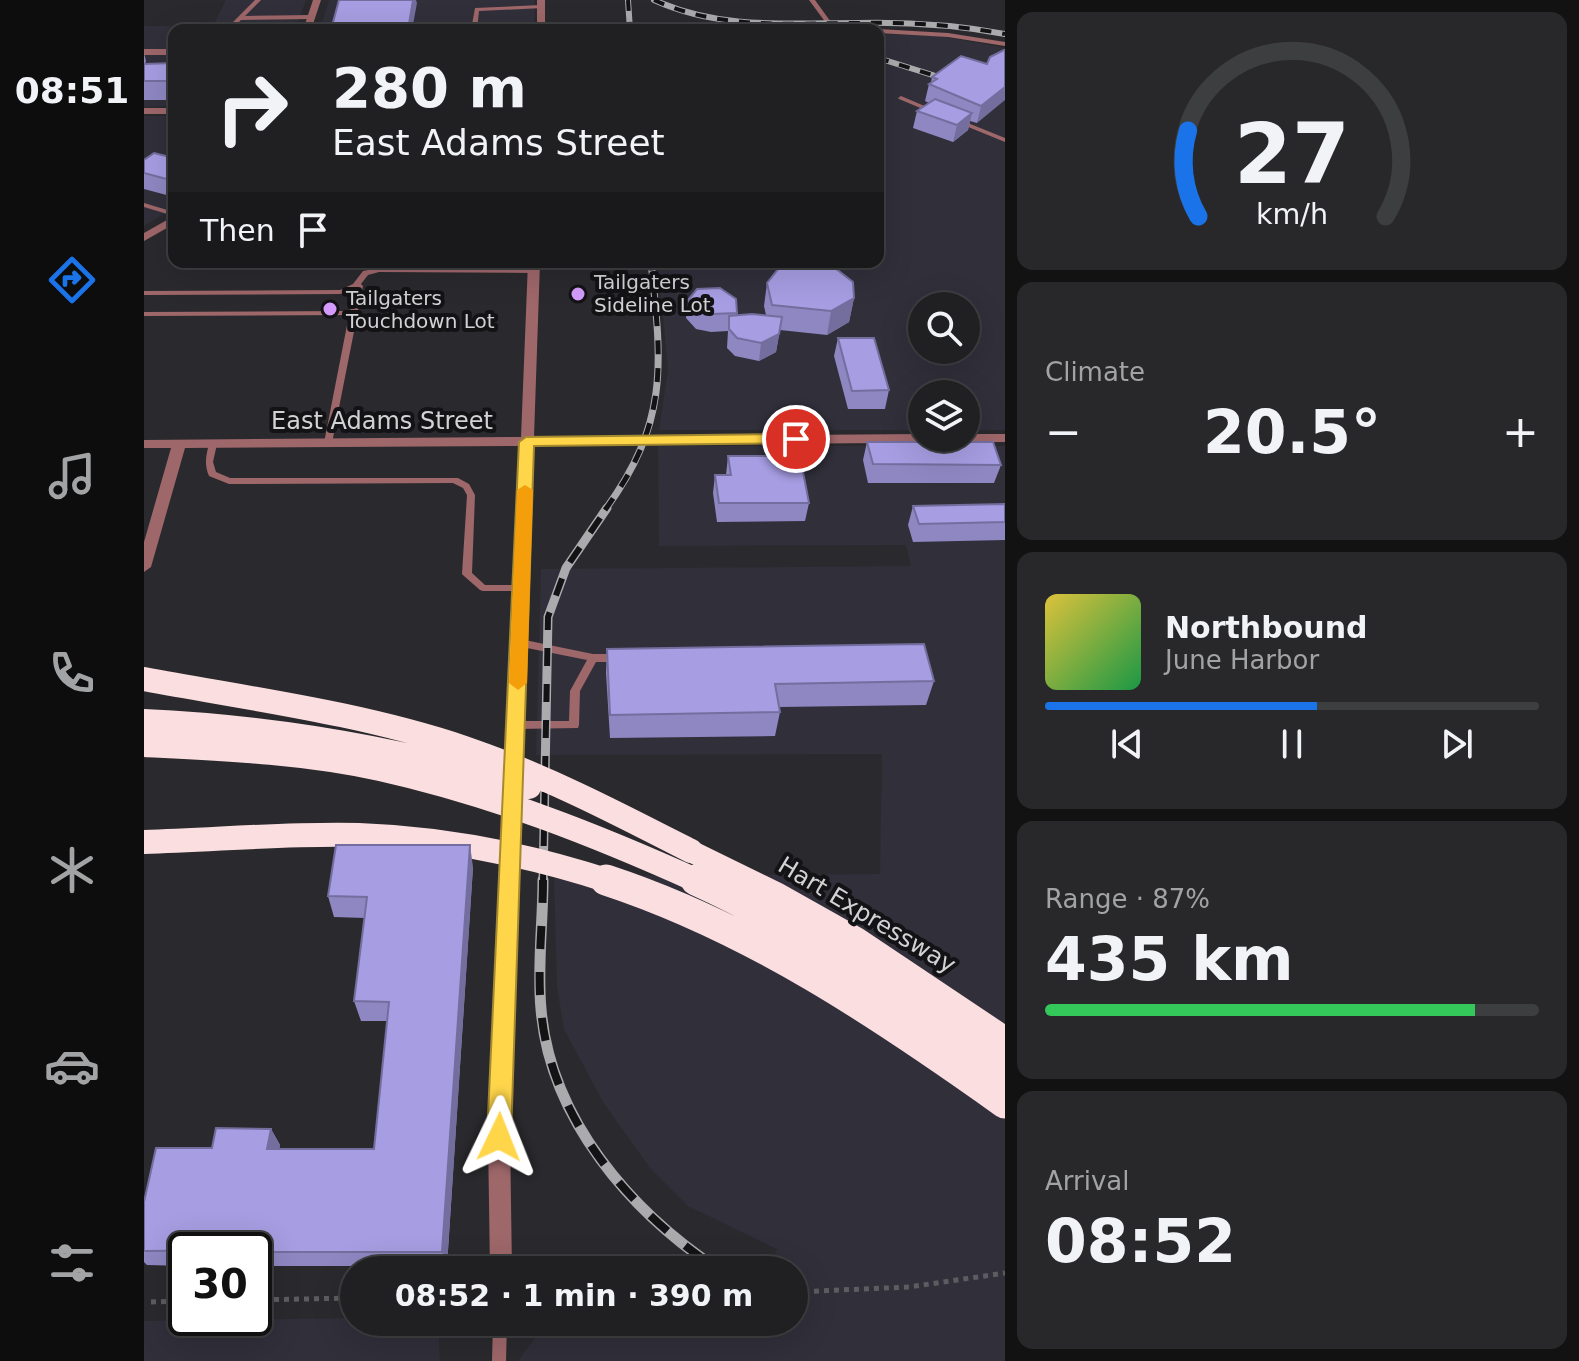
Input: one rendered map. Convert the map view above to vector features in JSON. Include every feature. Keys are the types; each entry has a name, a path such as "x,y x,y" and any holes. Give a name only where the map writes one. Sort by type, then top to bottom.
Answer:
{"highway":[{"path":"144,679 365,721 456,746 547,779 691,851"},
{"path":"144,721 297,734 427,758 544,792 691,851"},
{"path":"144,745 235,747 349,762 476,793 568,823 687,874 799,932 888,988 1005,1074"},
{"path":"144,842 319,835 391,837 479,847 586,871 678,904 745,935 865,1007 1005,1103"},
{"name":"Hart Expressway","path":"691,851 767,888 855,939 1005,1042"}],"street":[{"path":"309,24 317,0"},
{"path":"144,52 168,52"},
{"path":"144,111 168,111"},
{"path":"144,238 168,221"},
{"path":"501,1256 499,1137 534,268"},
{"name":"East Adams Street","path":"144,444 1005,438"},
{"path":"144,567 179,444"}],"lane":[{"path":"234,24 258,0"},
{"path":"812,0 830,24"},
{"path":"475,24 477,9 541,4"},
{"path":"240,18 312,17"},
{"path":"884,31 948,35 1005,44"},
{"path":"901,98 937,113"},
{"path":"951,118 1005,140"},
{"path":"144,205 168,215"},
{"path":"328,443 365,268"},
{"path":"366,273 456,268"},
{"path":"144,293 340,292 359,286"},
{"path":"144,314 354,313"},
{"path":"213,444 209,462 212,474 229,481 455,480 466,486 471,495 467,574 483,588 522,588"},
{"path":"520,643 593,658 640,657"},
{"path":"516,725 574,725 575,691 593,658"},
{"path":"499,1361 500,1336"}],"path":[{"path":"808,1291 909,1287 1005,1273"},
{"path":"272,1300 340,1298"},
{"path":"151,1302 168,1302"}],"shaded area":[{"path":"226,0 306,0 297,24 214,24"},
{"path":"329,0 535,0 534,24 322,24"},
{"path":"144,26 168,26 168,106 144,107"},
{"path":"884,34 940,36 1005,48 1005,430 980,430 980,380 908,380 908,430 659,430 668,370 659,268 884,268"},
{"path":"144,116 168,116 168,212 144,226"},
{"path":"658,446 908,446 908,452 980,452 980,446 1005,446 1005,1361 518,1361 536,1336 808,1336 808,1256 774,1256 777,1249 688,1206 650,1168 603,1102 564,1029 557,987 554,876 880,874 882,754 536,755 541,569 911,566 906,545 659,546"},
{"path":"340,1318 340,1336 439,1336 440,1361 144,1361 144,1321 168,1321 168,1336 272,1336 272,1319"}],"building":[{"path":"339,0 413,0 409,24 333,24"},
{"path":"1005,50 1005,87 981,106 929,84 937,79 932,77 961,56 987,64 990,57"},
{"path":"168,63 168,81 144,81 144,64"},
{"path":"935,99 972,113 957,125 917,111"},
{"path":"154,153 168,156 168,179 144,173 144,160"},
{"path":"779,268 835,268 853,282 854,298 831,311 772,305 767,283"},
{"path":"720,288 736,299 737,313 698,311 688,300 697,289"},
{"path":"752,314 782,317 779,334 761,343 737,338 729,329 729,316"},
{"path":"838,338 874,338 889,390 852,391"},
{"path":"867,442 908,442 908,452 980,452 980,442 993,442 1001,465 873,464"},
{"path":"728,456 800,456 809,503 719,503 715,475 731,475"},
{"path":"1005,504 1005,522 919,524 913,506"},
{"path":"924,644 934,681 775,684 780,712 610,715 607,649"},
{"path":"336,845 470,845 442,1252 272,1252 272,1232 168,1232 168,1251 144,1251 144,1202 156,1148 212,1148 216,1128 271,1129 267,1149 374,1149 389,1002 354,1001 367,897 328,896"}],"railway":[{"path":"628,0 630,24"},
{"path":"654,0 704,16 755,23 914,24 1005,34"},
{"path":"884,60 955,82"},
{"path":"605,510 641,449 651,420 658,363 652,268"},
{"path":"543,882 548,617 566,568 607,508"},
{"path":"543,880 541,1009 548,1049 560,1088 578,1125 626,1191 699,1256"}],"slow traffic":[{"path":"518,683 525,490"}],"place":[{"name":"Tailgaters Sideline Lot","path":"578,294"},
{"name":"Tailgaters Touchdown Lot","path":"330,309"}],"route":[{"path":"499,1137 526,442 796,439"}]}
